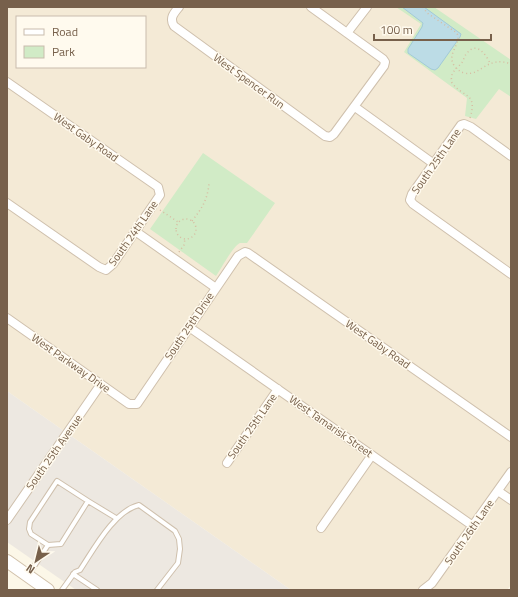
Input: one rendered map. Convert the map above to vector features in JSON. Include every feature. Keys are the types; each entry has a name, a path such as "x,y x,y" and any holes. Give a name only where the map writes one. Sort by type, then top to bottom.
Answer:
{"main road":[{"path":"7,562 48,590"}],"street":[{"name":"West Spencer Run","path":"179,7 172,16 171,21 174,26 325,136 330,137 334,134 355,107"},
{"path":"311,7 383,59 385,62 384,66 355,107 434,164"},
{"path":"347,33 367,7"},
{"name":"West Gaby Road","path":"7,82 158,188 160,195"},
{"path":"466,125 511,156"},
{"name":"South 25th Lane","path":"466,125 459,128 412,194 410,200 413,204 511,274"},
{"name":"South 24th Lane","path":"7,203 99,267 106,270 113,264 160,195"},
{"path":"135,231 216,288"},
{"name":"West Gaby Road","path":"245,252 258,259 511,437"},
{"name":"South 25th Drive","path":"137,404 238,256 245,252"},
{"name":"West Parkway Drive","path":"7,318 129,404 137,404"},
{"name":"West Tamarisk Street","path":"189,327 473,526"},
{"name":"South 25th Avenue","path":"7,520 101,384"},
{"name":"South 25th Lane","path":"227,463 278,389"},
{"path":"321,528 372,455"},
{"name":"South 26th Lane","path":"423,590 432,583 511,472"},
{"path":"504,483 511,488"},
{"path":"498,491 511,500"}],"lane":[{"path":"88,501 61,544 48,545 31,534 29,529 30,522 57,481 116,518"},
{"path":"62,590 73,574 80,570 116,518 134,507 139,506 175,531 179,540 180,549 178,563 157,590"},
{"path":"28,576 48,545"},
{"path":"73,574 97,590"}],"path":[{"path":"423,7 427,13 457,33 458,39 452,56 452,61 456,68 462,72 468,74 475,72 490,63 500,61 511,64"},
{"path":"466,125 472,110 472,102 468,95 452,83 451,76 462,62 468,51 474,49 483,52 490,63"},
{"path":"192,221 205,203 209,184"},
{"path":"153,205 178,222"},
{"path":"186,219 192,221 196,226 195,233 191,238 185,239 177,234 176,227 178,222 186,219"},
{"path":"174,259 184,245 185,239"}],"shaded area":[{"path":"7,7 511,7 511,585 507,590 291,590 7,391"},
{"path":"7,391 291,590 76,590 7,542"}],"green space":[{"path":"396,7 434,7 511,60 511,97 499,89 476,119 465,116 467,98 404,52 421,24"},
{"path":"203,153 275,203 247,243 240,243 237,245 216,276 150,229"}],"water":[{"path":"402,7 424,7 461,34 438,68 435,70 431,69 408,53 408,49 423,23"}]}
